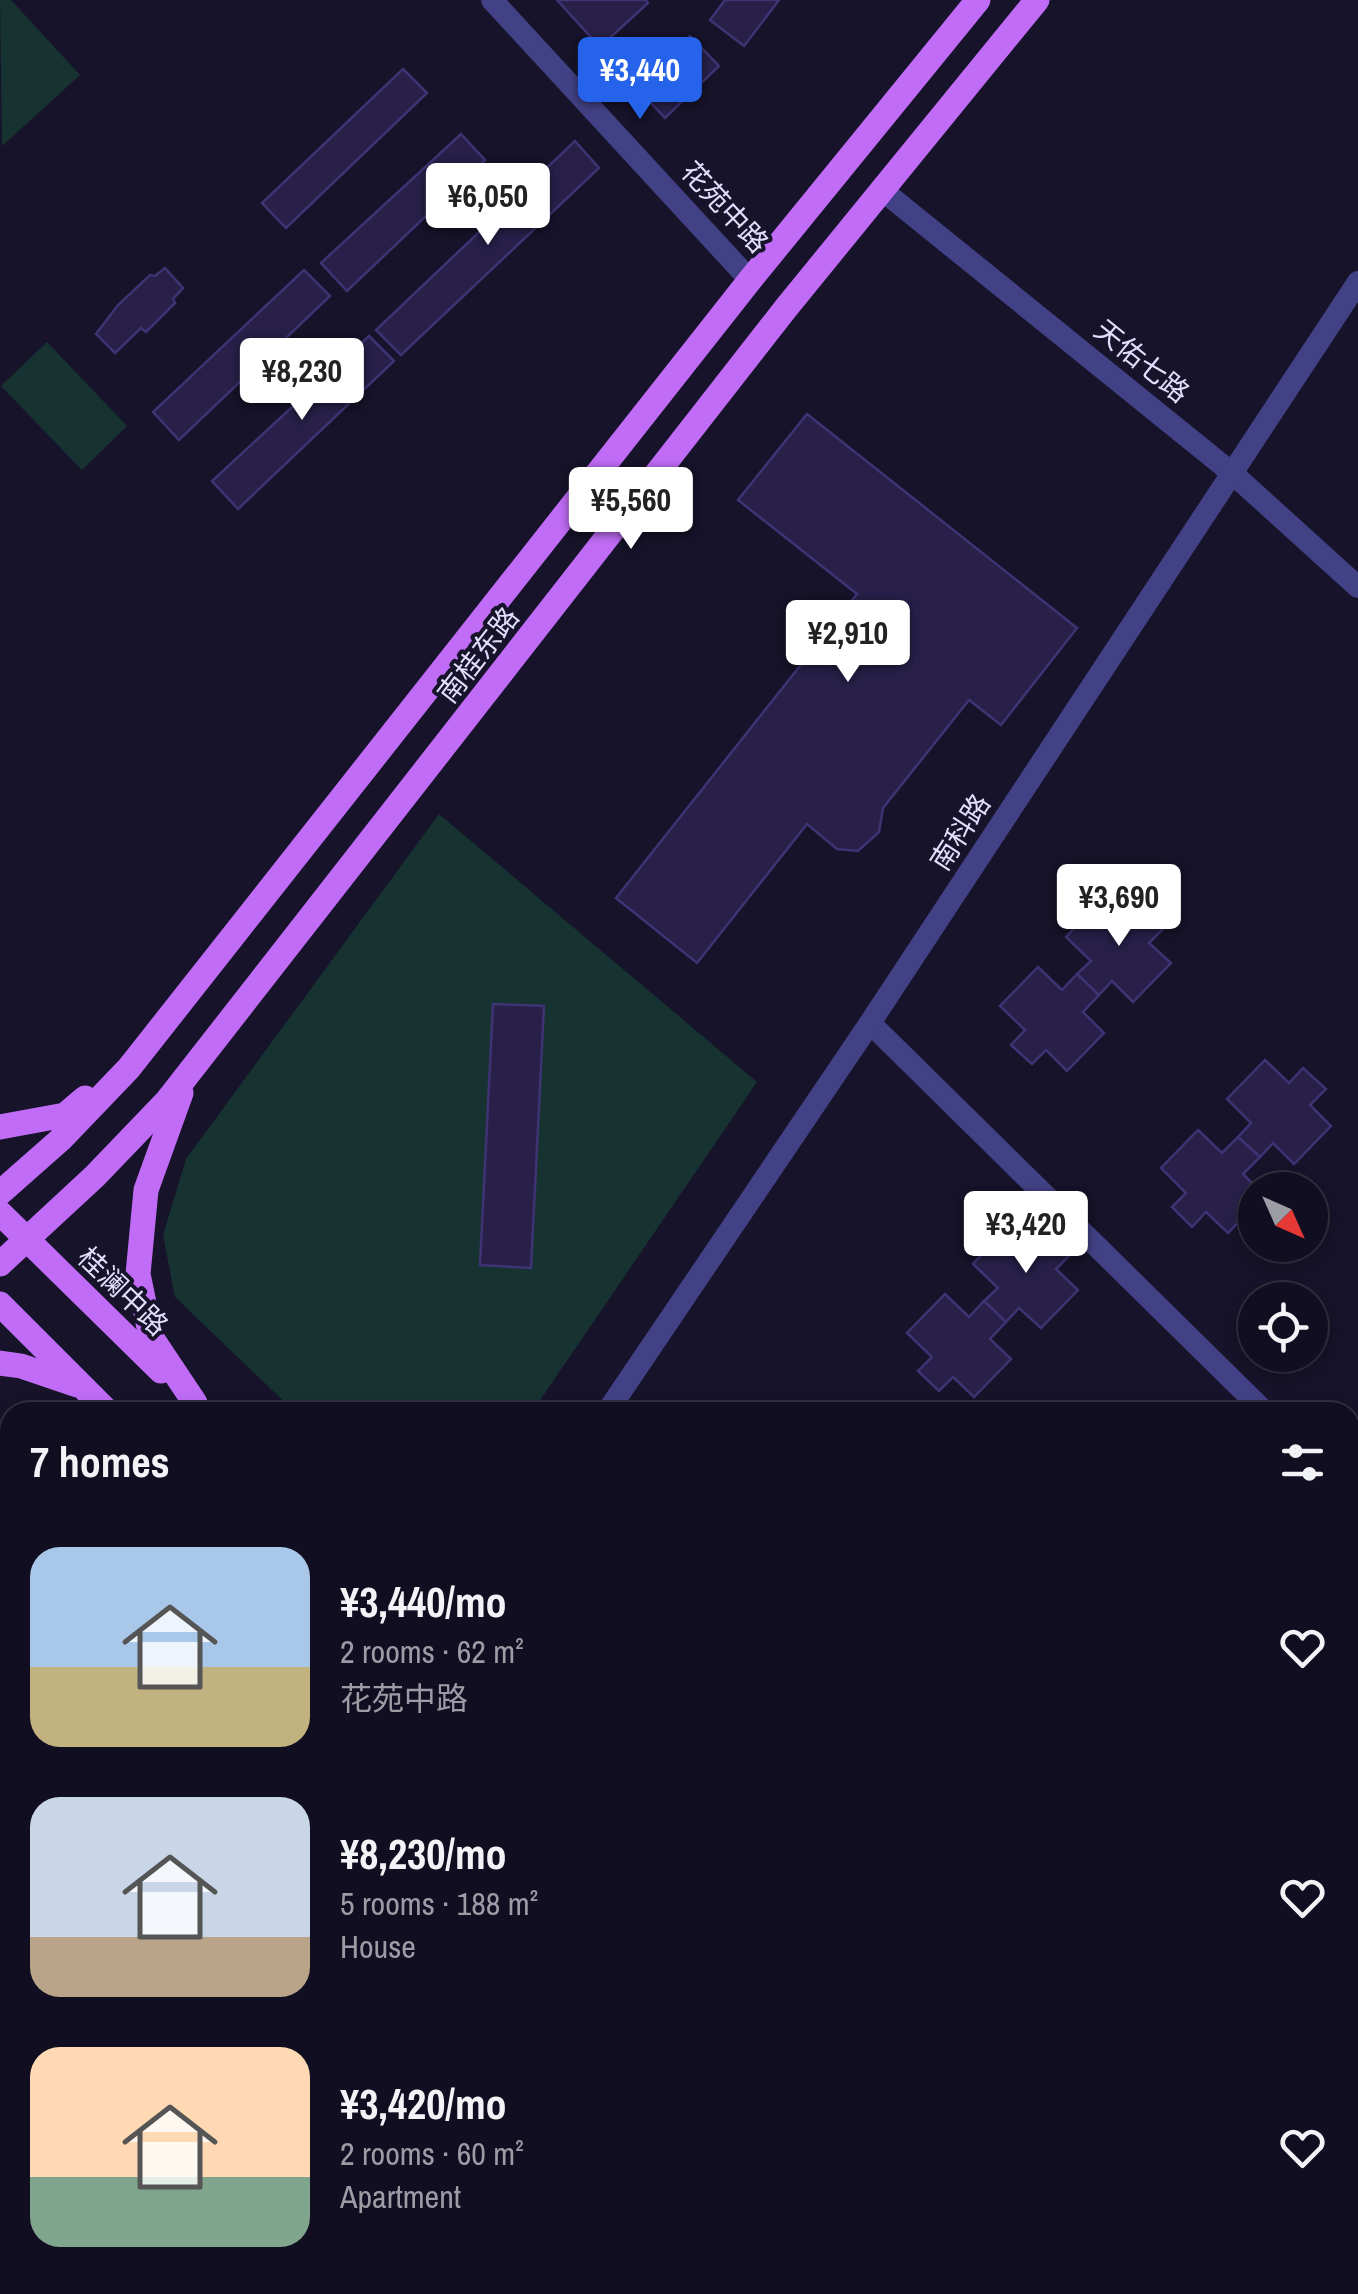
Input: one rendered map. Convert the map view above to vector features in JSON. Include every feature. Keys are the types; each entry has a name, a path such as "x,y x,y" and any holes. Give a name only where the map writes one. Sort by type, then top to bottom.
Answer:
{"main road":[{"name":"南桂东路","path":"0,1194 60,1140 140,1054 750,280 978,0"},
{"name":"南桂东路","path":"0,1264 167,1102 786,308 1037,0"},
{"path":"0,1127 64,1115 140,1054"},
{"path":"188,1074 146,1190 138,1274 151,1337 196,1402"},
{"name":"桂澜中路","path":"0,1213 194,1402"},
{"path":"0,1304 98,1402"},
{"path":"0,1363 81,1386"}],"street":[{"name":"花苑中路","path":"492,0 750,280"},
{"name":"天佑七路","path":"882,190 1232,473 1358,587"},
{"name":"南科路","path":"613,1402 870,1023 1358,282"},
{"path":"870,1023 1255,1402"}],"green space":[{"path":"0,0 11,0 80,75 2,146"},
{"path":"47,342 127,426 82,470 1,386"},
{"path":"439,814 757,1082 539,1402 285,1402 175,1297 163,1235 186,1159"}],"building":[{"path":"557,0 646,0 648,3 600,47"},
{"path":"725,0 779,0 744,46 710,20"},
{"path":"690,36 719,66 665,118 637,88"},
{"path":"403,69 427,93 286,228 262,203"},
{"path":"461,134 485,160 347,291 321,263"},
{"path":"575,141 599,168 401,355 376,330"},
{"path":"165,268 183,288 173,299 175,303 146,332 141,328 115,353 96,334 118,305 150,275 155,276"},
{"path":"304,270 330,296 179,440 153,412"},
{"path":"369,336 394,361 238,509 212,481"},
{"path":"807,414 1077,628 1001,725 969,700 883,808 879,832 858,851 837,849 807,824 697,963 616,898 857,594 738,500"},
{"path":"1104,897 1128,920 1143,905 1165,927 1149,943 1171,963 1133,1002 1112,981 1099,995 1077,974 1091,961 1066,937"},
{"path":"1038,967 1062,990 1077,974 1099,995 1083,1012 1104,1033 1067,1071 1046,1050 1032,1064 1011,1045 1025,1030 1000,1006"},
{"path":"493,1004 544,1006 531,1268 480,1265"},
{"path":"1265,1060 1289,1083 1303,1068 1326,1089 1310,1105 1331,1126 1294,1164 1273,1143 1260,1157 1238,1137 1251,1123 1227,1099"},
{"path":"1198,1130 1222,1153 1238,1137 1260,1157 1245,1172 1238,1172 1238,1223 1228,1233 1206,1212 1192,1227 1172,1207 1186,1193 1161,1168"},
{"path":"1011,1224 1035,1247 1050,1232 1072,1253 1056,1269 1078,1290 1041,1328 1019,1308 1006,1322 984,1301 998,1288 973,1264"},
{"path":"945,1294 969,1317 984,1301 1006,1322 990,1339 1011,1359 974,1397 953,1377 939,1391 918,1371 932,1357 907,1333"}]}
